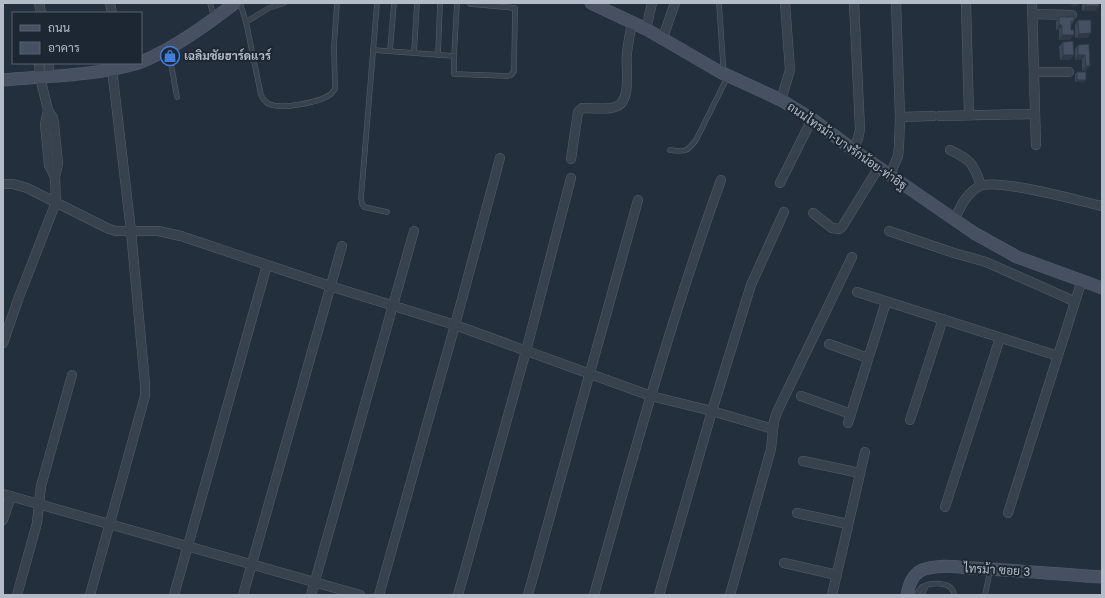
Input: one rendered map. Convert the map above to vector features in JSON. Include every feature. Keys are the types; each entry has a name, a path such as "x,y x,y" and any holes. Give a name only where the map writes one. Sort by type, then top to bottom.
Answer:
{"street":[{"path":"142,61 166,49 215,19 235,3"},
{"path":"646,30 652,3"},
{"path":"662,40 675,3"},
{"path":"781,100 790,70 785,3"},
{"path":"852,149 858,139 860,129 854,3"},
{"path":"890,176 898,156 900,116 896,3"},
{"path":"966,3 969,115"},
{"path":"1032,3 1036,145"},
{"name":"ถนนไทรม้า-บางรักน้อย-ท่าอิฐ","path":"599,5 724,74 781,100 812,118 878,168 974,233 1017,257 1102,288"},
{"path":"1032,14 1072,15"},
{"path":"571,159 578,112 582,108 614,108 620,105 623,100 627,88 626,55 632,23"},
{"path":"3,343 19,297 56,202 55,177 49,165 44,124 48,110 45,76 39,64"},
{"path":"45,76 49,64"},
{"path":"3,80 45,76 132,64"},
{"path":"90,595 144,396 145,384 131,231 119,66"},
{"path":"1034,72 1069,72"},
{"path":"900,116 1035,114"},
{"path":"780,183 812,118"},
{"path":"950,150 967,158 974,167 981,186"},
{"path":"379,595 500,158"},
{"path":"812,213 832,228 839,229 878,168"},
{"path":"458,595 526,351 572,178"},
{"path":"594,595 650,396 697,247 721,180"},
{"path":"3,184 20,185 109,229 116,231 167,232 330,286 455,325 650,396 712,411 773,429"},
{"path":"954,220 964,202 972,192 981,186 1000,185 1026,189 1102,206"},
{"path":"528,595 638,200"},
{"path":"660,595 712,411 751,285 784,212"},
{"path":"311,595 414,231"},
{"path":"889,231 947,251 986,262 1074,302"},
{"path":"244,595 342,246"},
{"path":"730,595 771,449 774,421 777,412 852,257"},
{"path":"174,595 267,265"},
{"path":"1008,513 1082,280 1102,282"},
{"path":"857,292 1058,356"},
{"path":"848,423 886,302"},
{"path":"910,420 943,319"},
{"path":"945,507 1000,338"},
{"path":"829,344 868,358"},
{"path":"16,595 37,523 41,486 72,376"},
{"path":"801,396 851,414"},
{"path":"832,595 865,452"},
{"path":"803,461 860,472"},
{"path":"3,520 7,495 360,595"},
{"path":"797,514 848,524"},
{"path":"784,563 837,575"},
{"name":"ไทรม้า ซอย 3","path":"907,595 909,585 915,575 923,570 936,567 990,569 1102,577"}],"lane":[{"path":"210,3 215,19"},
{"path":"240,3 246,22 261,95 264,101 274,106 283,107 303,104 322,98 332,94 335,89 334,46 337,3"},
{"path":"246,22 269,8 284,3"},
{"path":"377,3 362,204 364,207 387,212"},
{"path":"390,51 394,3"},
{"path":"414,53 416,3"},
{"path":"438,55 439,3"},
{"path":"457,3 454,74 511,75 514,71 515,8 470,4"},
{"path":"670,150 683,152 689,149 696,140 724,74 719,3"},
{"path":"166,49 172,64 177,97"},
{"path":"373,50 454,56"},
{"path":"985,595 990,569"},
{"path":"916,595 920,588 930,584 942,584 949,586 954,591 954,595"},
{"path":"922,595 926,586"}],"building":[{"path":"1086,3 1099,3 1099,6 1086,6"},
{"path":"1059,17 1074,17 1074,21 1071,21 1071,30 1074,30 1074,35 1062,35 1062,25 1059,25"},
{"path":"1078,20 1091,20 1091,33 1079,34"},
{"path":"1073,41 1074,55 1063,55 1063,42"},
{"path":"1089,44 1090,66 1086,66 1085,55 1078,55 1078,45"},
{"path":"1077,72 1086,72 1086,80 1077,80"}],"place":[{"name":"เฉลิมชัยฮาร์ดแวร์","path":"170,56"}]}
